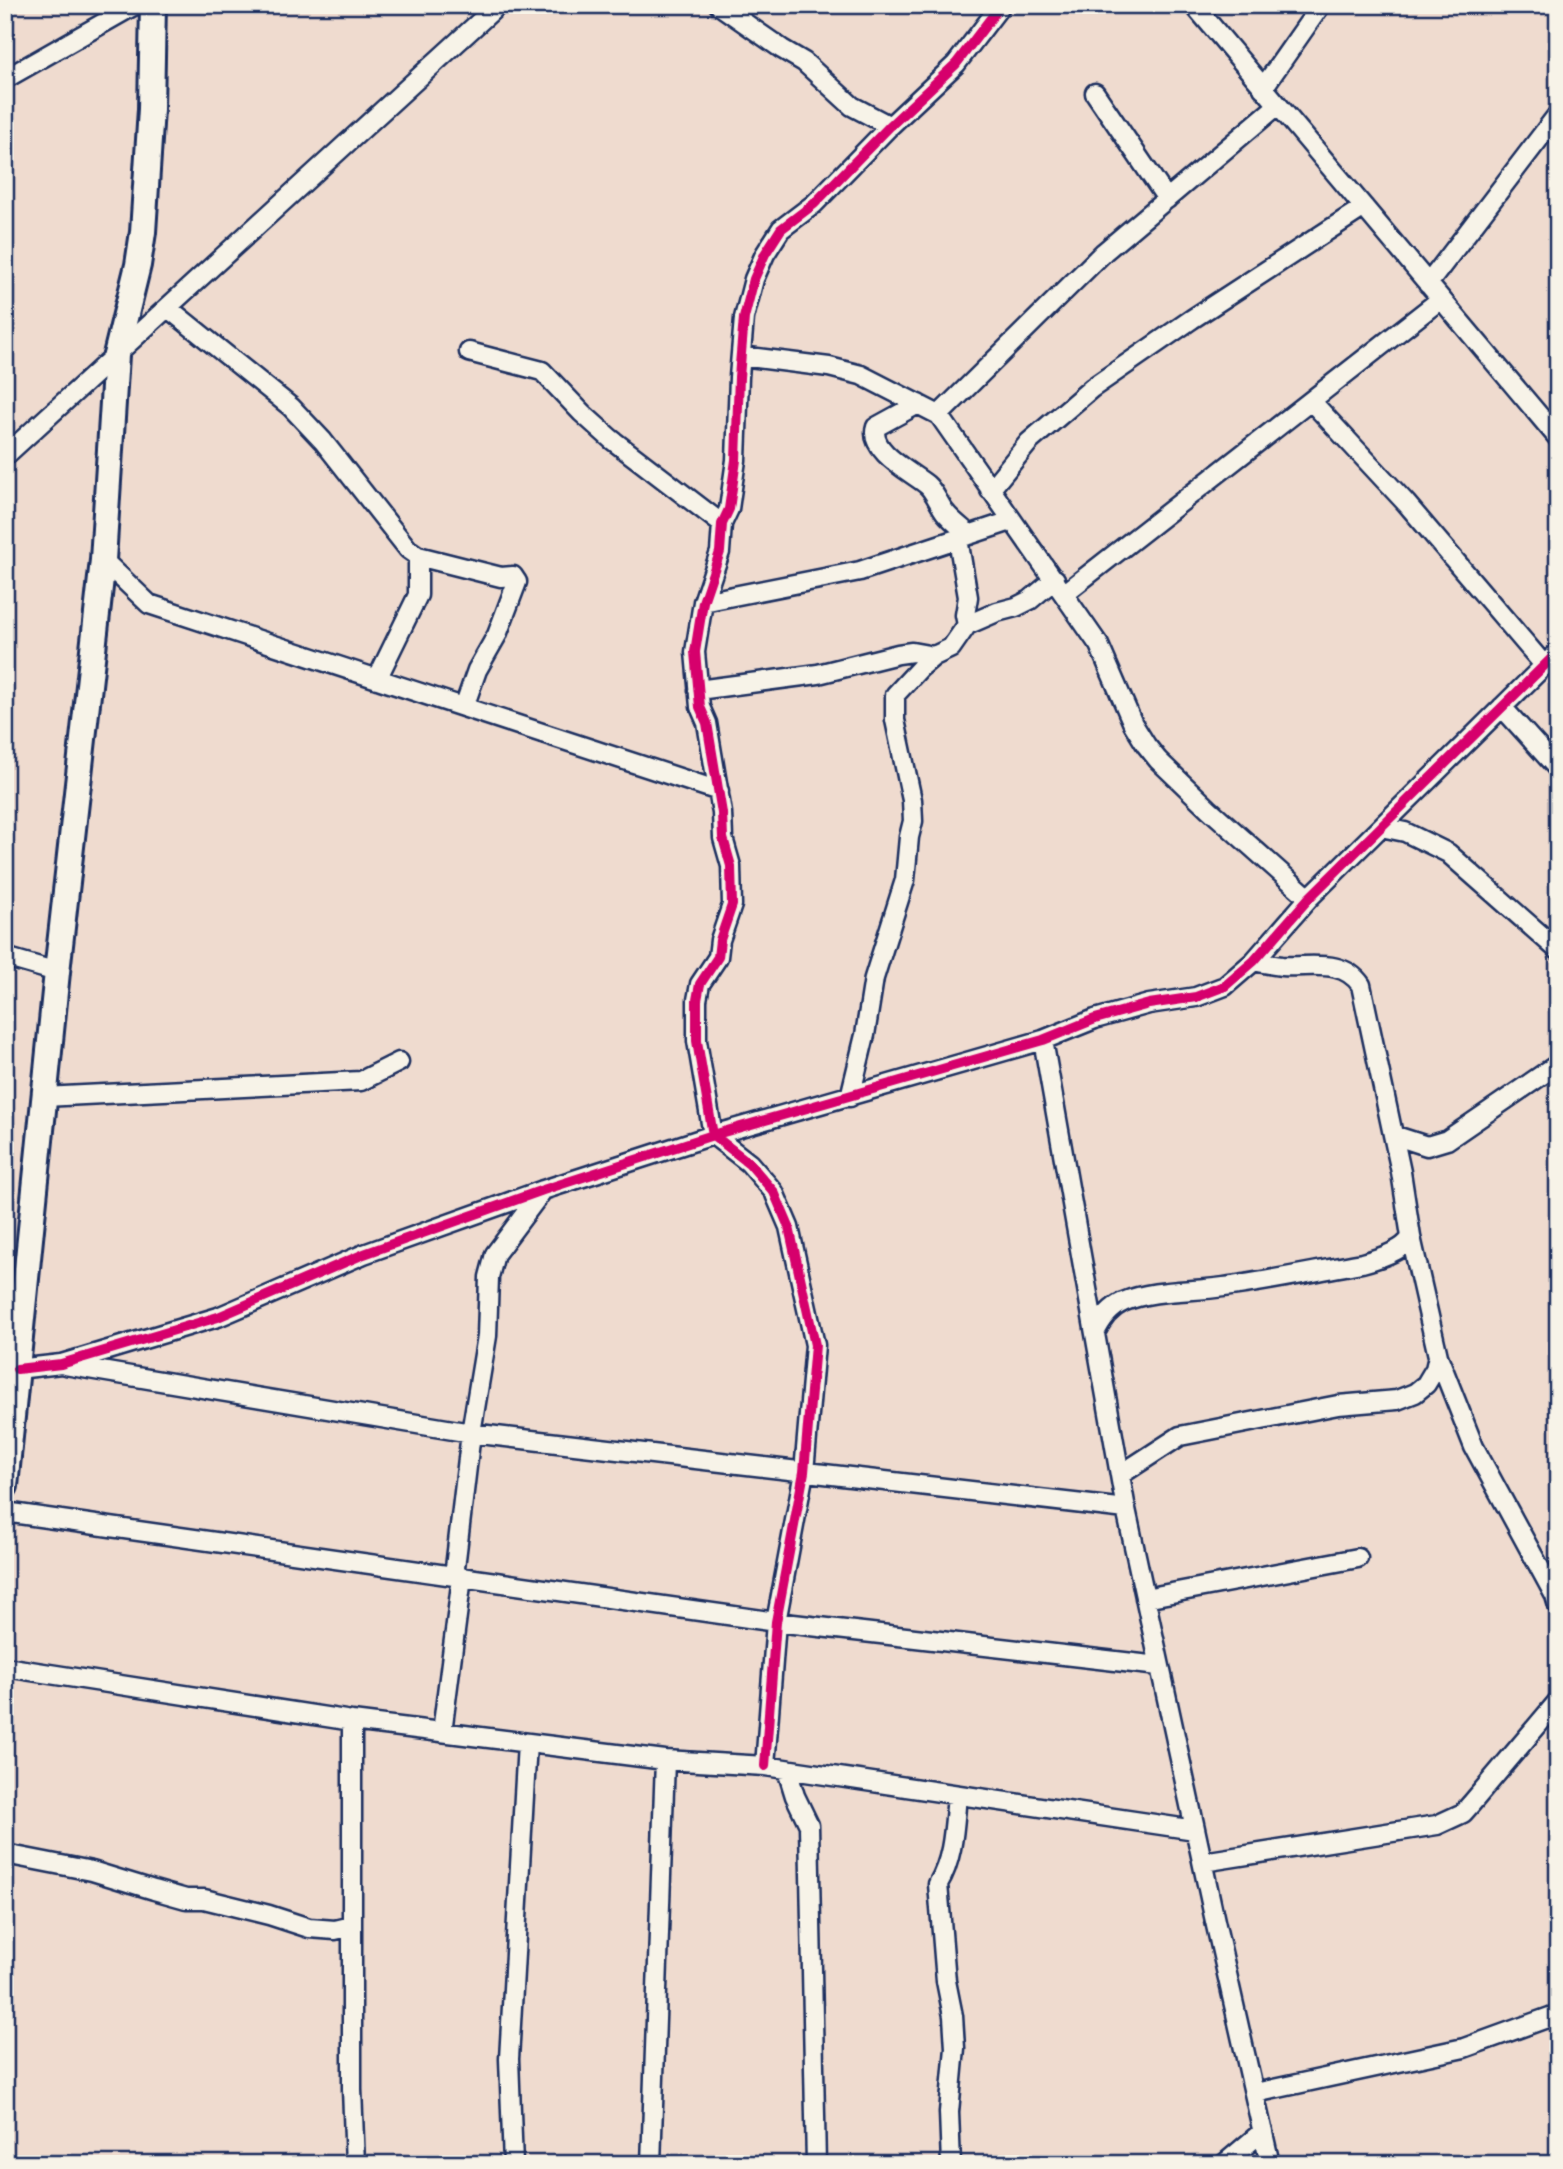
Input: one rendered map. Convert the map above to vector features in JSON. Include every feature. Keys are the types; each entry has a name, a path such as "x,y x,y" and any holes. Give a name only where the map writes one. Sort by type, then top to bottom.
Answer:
{"street":[{"path":"5,79 135,5"},
{"path":"5,1486 12,1382 103,560 116,355 138,265 143,232 151,109 153,5"},
{"path":"5,456 498,5"},
{"path":"719,5 804,62 852,106 890,125"},
{"path":"765,1766 776,1622 804,1472 815,1345 789,1227 774,1192 749,1163 713,1135 697,1041 697,1000 700,984 718,957 720,940 732,905 731,866 723,838 719,791 707,723 700,707 695,652 703,602 720,552 722,524 729,509 736,460 744,318 754,279 781,229 814,204 890,125 956,64 1001,5"},
{"path":"1194,5 1558,438"},
{"path":"1263,88 1321,5"},
{"path":"1095,93 1167,199"},
{"path":"939,415 1104,252 1278,105"},
{"path":"1428,284 1558,114"},
{"path":"990,490 1029,442 1091,388 1364,207"},
{"path":"850,1097 865,1035 874,978 905,880 913,821 912,800 895,720 895,695 907,679 934,656 951,648 967,625 979,618 1023,604 1060,586 1312,401 1441,299"},
{"path":"168,308 291,407 323,441 408,549 418,556 501,577 513,576 517,583 497,635 477,670 464,708"},
{"path":"470,352 542,371 611,439 722,524"},
{"path":"741,356 829,367 861,374 939,415 1099,645 1133,724 1158,760 1309,898"},
{"path":"1312,401 1406,503 1544,665"},
{"path":"918,404 876,427 874,433 876,441 885,453 929,486 964,537 967,625"},
{"path":"703,602 860,571 1011,521"},
{"path":"377,679 418,595 418,556"},
{"path":"103,560 149,604 719,791"},
{"path":"698,691 818,674 898,654 912,652 934,656"},
{"path":"12,1382 61,1364 218,1317 364,1254 543,1190 713,1135 1043,1040 1095,1019 1149,1004 1196,997 1225,986 1254,961 1309,898 1558,652"},
{"path":"1502,707 1558,769"},
{"path":"1381,827 1415,836 1448,853 1558,950"},
{"path":"5,957 57,972"},
{"path":"1254,961 1283,966 1331,966 1354,974 1361,985 1401,1172 1411,1237 1438,1356 1474,1447 1558,1606"},
{"path":"1043,1040 1126,1509 1270,2164"},
{"path":"44,1097 361,1080 399,1062"},
{"path":"1401,1172 1427,1146 1447,1140 1558,1064"},
{"path":"1393,1135 1427,1146"},
{"path":"442,1732 471,1433 487,1336 489,1277 495,1254 543,1190"},
{"path":"1095,1333 1107,1313 1130,1300 1362,1263 1409,1242 1411,1237"},
{"path":"1120,1475 1180,1436 1338,1405 1397,1400 1415,1394 1426,1384 1435,1369 1438,1356"},
{"path":"61,1364 471,1433 1126,1509"},
{"path":"5,1511 776,1622 1159,1666"},
{"path":"1145,1598 1358,1558"},
{"path":"5,1667 352,1721 665,1760 765,1766 1195,1830"},
{"path":"1203,1862 1444,1822 1462,1813 1471,1804 1558,1701"},
{"path":"352,1721 352,2089 355,2164"},
{"path":"513,2164 509,2059 527,1743"},
{"path":"651,2164 665,1760"},
{"path":"787,1770 808,1825 816,2164"},
{"path":"951,2164 949,2112 955,2048 938,1884 951,1855 957,1795"},
{"path":"5,1854 92,1871 186,1899 204,1899 309,1928 335,1930 352,1926"},
{"path":"1255,2093 1464,2048 1558,2014"},
{"path":"1224,2164 1263,2131"}],"cycle path":[{"path":"765,1766 776,1622 804,1472 815,1345 789,1227 774,1192 749,1163 713,1135 697,1041 697,1000 700,984 718,957 720,940 732,905 731,866 723,838 722,813 707,723 700,707 695,652 703,602 720,552 722,524 729,509 736,460 744,318 754,279 765,254 781,229 814,204 890,126 956,64 1001,5"},
{"path":"17,1369 61,1364 218,1317 364,1254 543,1190 713,1135 1043,1040 1095,1019 1149,1004 1196,997 1225,986 1254,961 1309,898 1558,652"}]}
